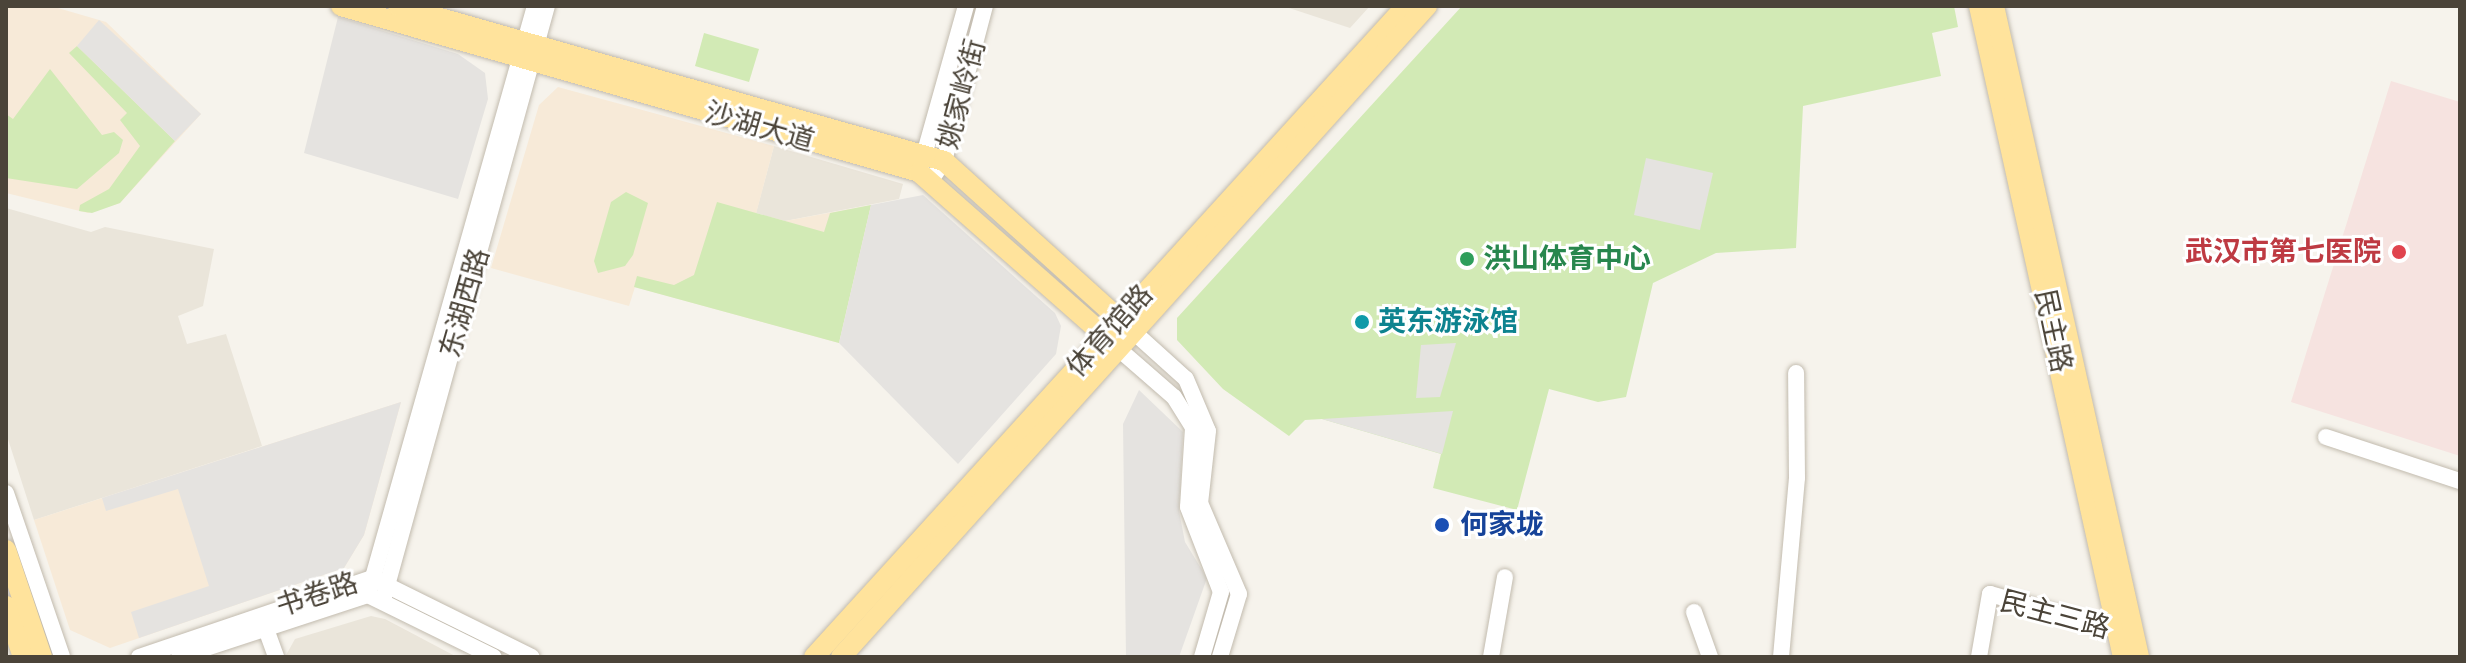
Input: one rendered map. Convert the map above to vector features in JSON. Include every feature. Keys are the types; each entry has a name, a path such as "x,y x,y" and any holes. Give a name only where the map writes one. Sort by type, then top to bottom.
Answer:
{"main road":[{"name":"沙湖大道","path":"341,6 528,52 925,169 1121,351"},
{"name":"沙湖大道","path":"398,6 528,52"},
{"name":"体育馆路","path":"814,657 1406,6"},
{"name":"体育馆路","path":"841,657 1121,351 1427,6"},
{"name":"民主路","path":"1979,6 2126,633 2139,657"},
{"name":"民主路","path":"1994,6 2126,633 2123,657"},
{"name":"沙湖大道","path":"925,169 944,161 1136,334"},
{"path":"6,550 42,657"},
{"path":"6,606 23,657"},
{"path":"6,642 11,657"}],"street":[{"name":"东湖西路","path":"528,52 535,6"},
{"name":"东湖西路","path":"375,598 528,52 547,6"},
{"name":"姚家岭街","path":"925,169 966,6"},
{"name":"姚家岭街","path":"944,161 985,6"},
{"path":"1136,334 1186,379 1208,431 1200,503 1239,594 1220,657"},
{"path":"1121,351 1174,397 1193,428 1188,507 1221,592 1202,657"},
{"path":"1781,657 1797,478 1796,373"},
{"path":"2326,437 2460,481"},
{"path":"6,493 62,657"},
{"path":"1491,657 1505,577"},
{"name":"书卷路","path":"139,657 380,580 532,657"},
{"name":"民主三路","path":"1979,657 1990,594 2126,633"},
{"name":"书卷路","path":"179,657 375,598 494,657"},
{"path":"1694,612 1710,657"},
{"path":"266,629 276,657"}],"shaded area":[{"path":"6,6 51,6 106,22 201,114 120,203 88,213 6,193"},
{"path":"1283,6 1370,6 1350,28"},
{"path":"338,17 458,54 485,73 488,99 458,199 304,153"},
{"path":"99,20 201,114 175,141 77,46"},
{"name":"武汉市第七医院","path":"2391,81 2460,102 2460,456 2291,402"},
{"path":"558,87 774,146 756,214 785,221 871,205 839,343 635,287 629,306 491,268 539,105"},
{"path":"774,146 903,184 899,199 785,221 756,213"},
{"path":"1646,158 1713,173 1700,230 1634,215"},
{"path":"923,195 1055,313 1061,326 1056,354 958,464 839,343 871,205"},
{"path":"6,208 91,232 105,227 214,249 203,306 178,316 187,344 226,334 262,446 34,520 6,433"},
{"path":"1456,343 1440,397 1416,398 1421,345"},
{"path":"1139,390 1183,432 1179,511 1185,542 1207,578 1179,657 1126,657 1123,424"},
{"path":"401,402 364,535 344,568 110,648 70,630 34,520"},
{"path":"401,402 364,535 344,568 139,638 131,612 209,586 178,489 106,511 102,498"},
{"path":"1453,411 1442,454 1322,419"},
{"path":"371,616 385,619 457,657 285,657 295,639"}],"green space":[{"name":"洪山体育中心","path":"1462,6 1954,6 1958,27 1932,33 1941,76 1803,106 1796,248 1716,253 1653,283 1626,397 1598,402 1549,389 1517,510 1433,488 1441,454 1322,419 1305,420 1289,436 1223,389 1177,340 1177,318"},
{"path":"704,33 759,49 749,82 695,66"},
{"path":"77,46 175,141 120,203 92,213 79,211 80,205 109,189 140,146 120,120 127,113 69,53"},
{"path":"50,69 102,135 114,132 123,140 119,153 77,189 6,178 6,114 13,119"},
{"path":"626,192 648,203 633,255 625,266 598,273 594,261 611,202"},
{"path":"717,202 824,232 830,213 871,205 839,343 634,287 637,276 674,285 694,275"}],"place":[{"name":"武汉市第七医院","path":"2399,252"},
{"name":"洪山体育中心","path":"1467,259"},
{"name":"英东游泳馆","path":"1362,322"},
{"name":"何家垅","path":"1442,525"}]}
